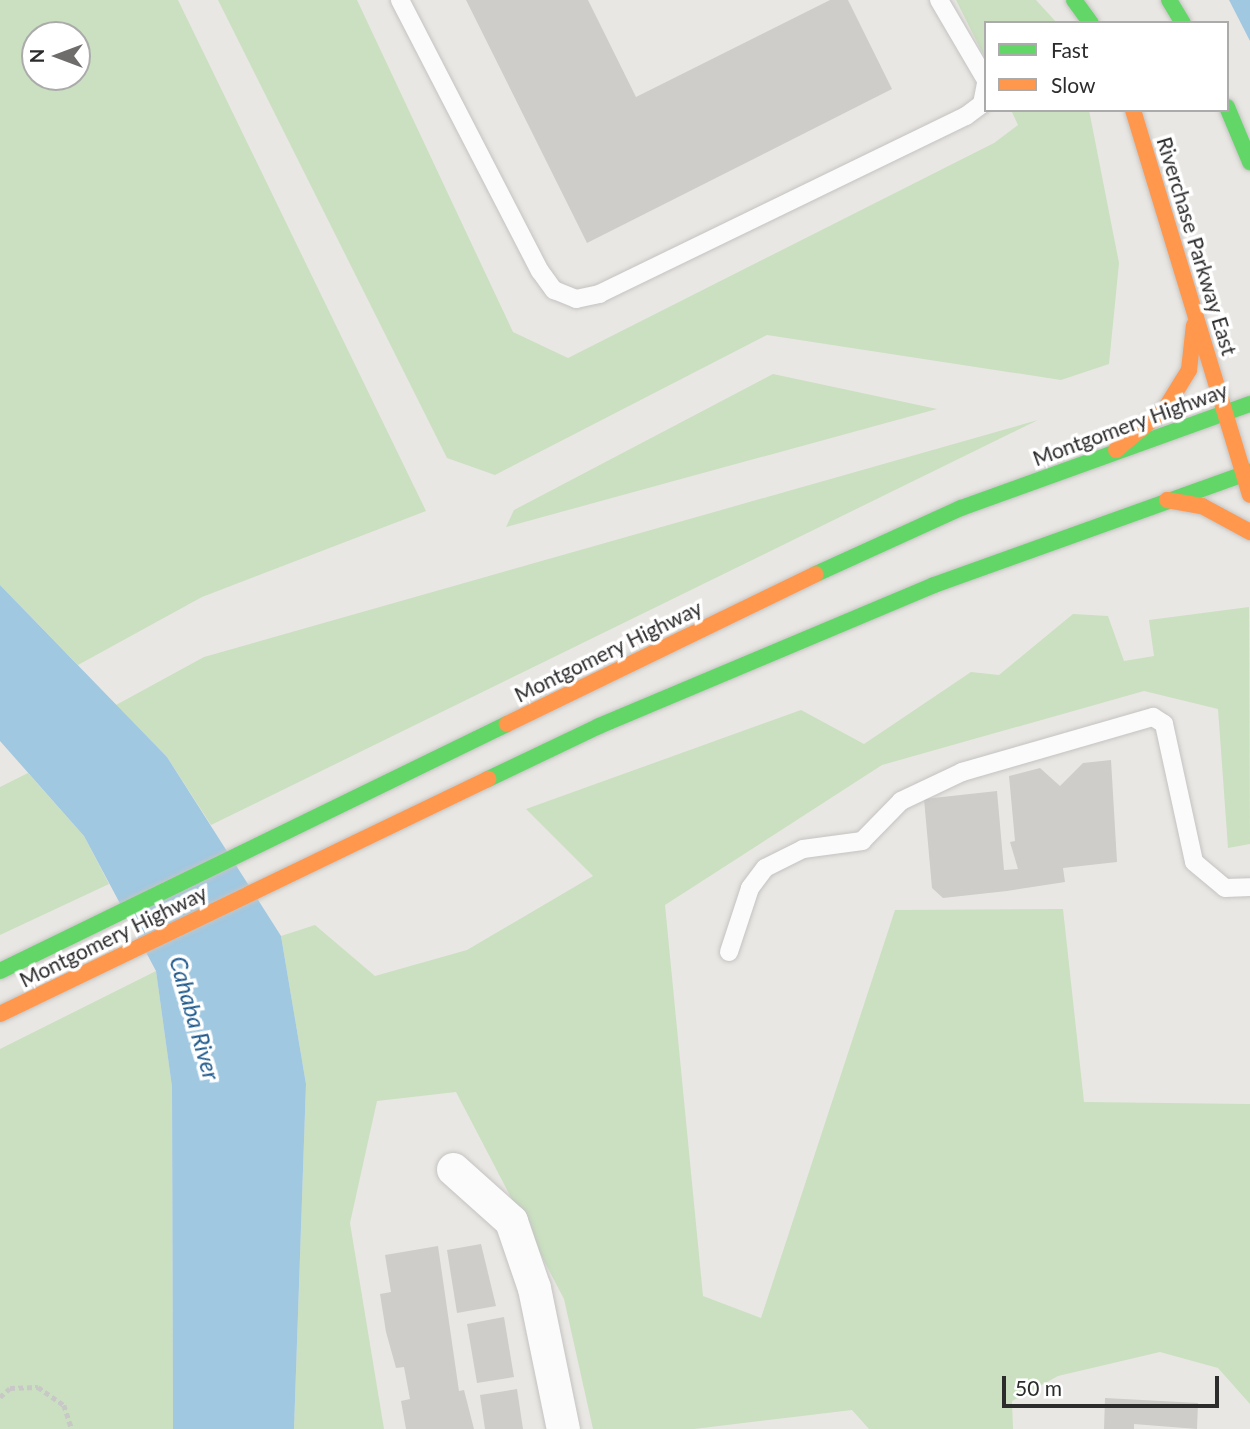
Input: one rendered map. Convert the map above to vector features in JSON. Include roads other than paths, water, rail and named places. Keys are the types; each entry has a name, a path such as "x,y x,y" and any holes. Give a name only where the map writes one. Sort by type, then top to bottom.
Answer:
{"main road":[{"path":"1074,0 1090,21"},
{"path":"1168,0 1182,21"},
{"name":"Riverchase Parkway East","path":"1134,112 1185,267 1223,412 1247,473 1250,495"},
{"path":"1229,112 1250,162"},
{"path":"1116,450 1165,409 1189,370 1195,333 1185,267"},
{"name":"Montgomery Highway","path":"0,971 821,571 961,508 1250,404"},
{"name":"Montgomery Highway","path":"0,1014 360,839 783,646 1167,500 1247,473"},
{"path":"1167,500 1202,506 1250,532"}],"street":[{"path":"453,1169 511,1221 534,1288 563,1429"}],"lane":[{"path":"400,0 540,271 554,290 576,299 599,294 966,116 982,104 984,93"},
{"path":"939,0 984,79"},
{"path":"729,952 750,888 765,868 803,849 862,841 901,801 962,772 1153,717 1164,724 1194,862 1225,888 1250,887"}],"water":[{"path":"1229,0 1250,0 1250,41"},
{"name":"Cahaba River","path":"0,585 167,757 281,936 306,1084 294,1429 173,1429 172,1087 156,971 84,836 0,741"}]}
